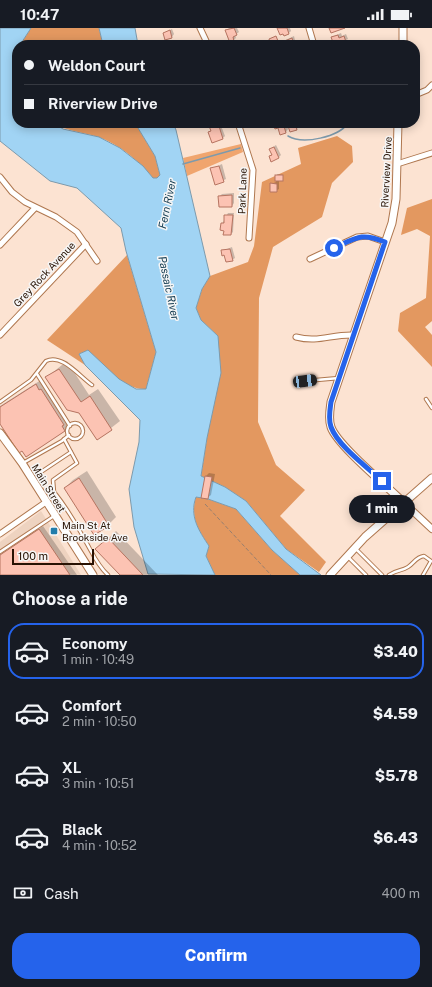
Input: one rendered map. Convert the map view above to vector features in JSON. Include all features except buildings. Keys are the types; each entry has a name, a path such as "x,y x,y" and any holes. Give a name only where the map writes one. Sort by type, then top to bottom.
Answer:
{"main road":[{"path":"403,28 403,40"},
{"name":"Riverview Drive","path":"398,128 396,199 392,223 331,402 329,419 331,427 339,440 403,502"},
{"name":"Main Street","path":"0,433 22,463 54,516 93,575"},
{"path":"330,575 355,548 403,502 432,478"}],"street":[{"path":"200,28 206,40"},
{"path":"309,28 313,40"},
{"path":"420,93 427,90 432,85"},
{"name":"Park Lane","path":"240,128 253,170 249,238"},
{"path":"397,164 432,153"},
{"path":"0,177 12,192 25,202 63,221 77,232 97,260"},
{"path":"0,245 35,208"},
{"path":"310,259 357,237 368,236 385,242"},
{"name":"Grey Rock Avenue","path":"0,335 86,244"},
{"path":"296,337 309,340 336,335 354,335"},
{"path":"0,534 46,502"},
{"name":"Riverview Drive","path":"403,502 432,529"}],"lane":[{"path":"0,402 26,384 37,374 46,361 56,360 70,367 92,386"},
{"path":"37,374 70,426"},
{"path":"305,381 339,378"},
{"path":"426,399 432,408"},
{"path":"74,423 79,424 83,433 80,437 75,438 69,435 68,430 70,426 74,423"},
{"path":"22,463 64,440 69,435"},
{"path":"64,440 77,463 53,480 52,484 54,492 86,542 100,568 108,575"},
{"path":"40,472 71,452"},
{"path":"0,552 54,516"},
{"path":"355,548 382,575"},
{"path":"347,556 366,575"},
{"path":"389,575 398,570 406,569 418,558 424,556 431,561 423,575"}],"path":[{"path":"205,504 271,575"}],"shaded area":[{"path":"31,28 99,28 102,40 23,40"},
{"path":"65,128 138,128 155,156 160,175 158,178 153,178 128,154 106,140 92,135"},
{"path":"337,136 352,146 353,162 332,183 322,217 273,247 259,298 258,422 276,465 305,490 280,516 326,562 319,572 286,549 246,501 225,487 201,476 207,438 218,336 201,320 196,308 202,289 210,276 248,262 254,246 262,182 301,164 298,148"},
{"path":"241,144 243,152 187,176 183,158"},
{"path":"432,199 432,321 425,327 432,335 432,367 398,331 400,313 426,298 430,236 417,229 401,235 407,208"},
{"path":"127,255 156,352 146,389 129,385 114,376 88,350 79,354 85,365 47,340"},
{"path":"196,497 208,499 236,509 272,550 300,575 215,575 206,556 209,546 196,523 194,504"},
{"path":"41,511 81,575 0,575 0,542"}],"water":[{"path":"0,28 31,28 23,40 12,40 12,128 62,128 99,137 120,148 143,166 153,178 157,178 160,175 155,156 138,128 175,128 210,276 202,289 196,308 201,320 218,336 221,373 207,438 201,476 225,487 246,501 286,549 321,575 300,575 272,550 236,509 208,499 196,497 194,504 194,517 209,546 206,556 215,575 148,574 134,527 129,489 139,442 140,420 85,365 79,354 88,350 119,379 136,389 146,389 156,352 126,251 121,228 77,188 50,181 0,141"},
{"path":"99,28 135,28 137,40 102,40"}],"waterway":[{"path":"288,136 295,139 311,140 329,136 343,128"},
{"path":"183,164 240,148"}],"place":[{"name":"Main St At Brookside Ave","path":"54,531"}],"route":[{"path":"334,248 357,237 363,236 373,236 385,242 331,402 329,419 331,427 339,440 382,481"}],"water label":[{"name":"Fern River","path":"167,204"},
{"name":"Passaic River","path":"169,288"}]}
